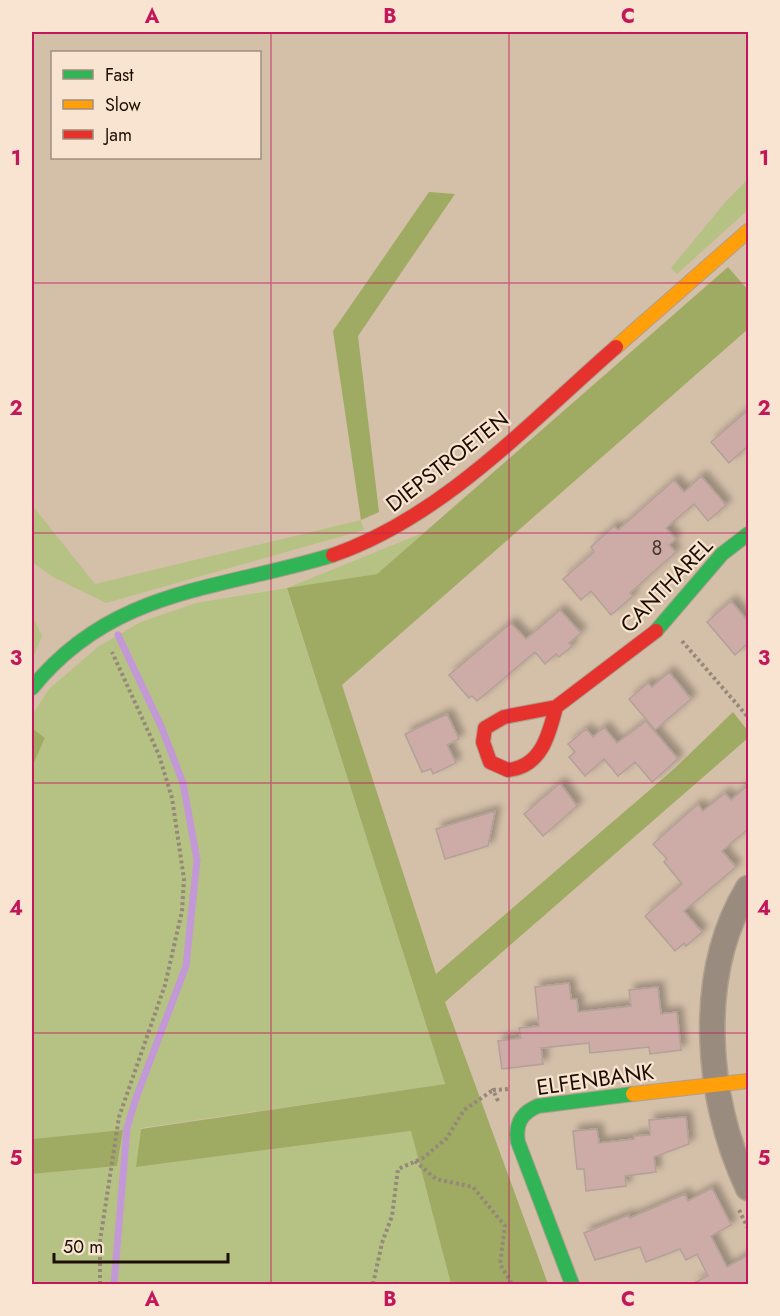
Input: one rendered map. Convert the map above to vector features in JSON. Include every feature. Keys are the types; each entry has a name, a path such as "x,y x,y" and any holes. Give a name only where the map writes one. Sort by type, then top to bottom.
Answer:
{"street":[{"name":"DIEPSTROETEN","path":"32,688 62,654 84,638 144,606 203,586 331,556 382,535 420,514 465,479 748,231"},
{"name":"CANTHAREL","path":"556,707 548,736 538,755 529,764 519,769 507,770 493,765 484,755 482,737 485,728 493,722 556,707 639,646 723,555 748,534"},
{"path":"748,888 737,907 728,931 714,995 713,1062 726,1126 748,1188"},
{"name":"ELFENBANK","path":"572,1284 518,1142 516,1131 521,1114 536,1106 555,1102 748,1081"}],"path":[{"path":"664,621 748,717"},
{"path":"100,1284 100,1241 119,1117 165,985 182,910 184,879 172,798 159,755 108,643"},
{"path":"373,1284 382,1243 392,1216 398,1169 423,1158 447,1138 464,1110 493,1090"},
{"path":"414,1161 436,1179 473,1187 505,1226 500,1264 512,1284"}],"green space":[{"path":"748,179 748,210 677,274 671,268 727,200"},
{"path":"429,192 455,194 358,336 379,512 361,520 333,331"},
{"path":"728,267 748,290 748,329 342,685 436,974 674,769 733,712 748,731 748,738 445,1002 548,1284 451,1284 411,1131 136,1167 141,1129 445,1084 287,588 377,574"},
{"path":"32,505 95,584 361,520 364,530 106,603 53,577 32,562"},
{"path":"425,532 377,574 287,589 445,1084 141,1128 137,1167 411,1131 451,1284 32,1284 32,1174 117,1166 123,1130 32,1139 32,767 45,738 32,728 32,715 49,689 99,646 141,622 196,603 287,588"},
{"path":"32,615 42,636 32,660"},
{"path":"32,728 45,738 32,767"},
{"path":"123,1130 117,1166 32,1174 32,1139"}],"building":[{"path":"748,410 748,446 729,463 711,442"},
{"path":"701,476 726,505 708,521 694,504 666,528 676,539 669,545 676,552 630,593 633,596 611,615 591,591 581,600 563,579 594,552 591,547 614,526 618,530 674,480 684,492"},
{"path":"731,601 748,621 748,643 735,655 707,622"},
{"path":"560,610 581,633 569,643 572,646 559,657 556,654 545,664 535,652 477,701 472,696 469,698 449,675 511,623 526,639"},
{"path":"669,672 691,699 655,730 629,699 648,683 652,687"},
{"path":"447,714 459,739 447,745 456,763 433,774 431,769 422,772 405,734"},
{"path":"646,721 678,759 652,782 635,762 618,776 604,759 585,776 569,757 575,752 568,744 586,729 593,737 604,727 617,743"},
{"path":"560,783 577,806 543,836 524,814"},
{"path":"748,785 748,829 722,851 736,867 684,911 702,932 686,946 684,943 675,951 645,916 682,884 664,862 667,859 653,844 698,804 703,811 725,793 731,800"},
{"path":"495,811 488,846 445,859 436,829"},
{"path":"569,983 571,999 577,999 578,1012 631,1006 629,990 658,987 661,1014 677,1012 681,1050 650,1054 649,1047 590,1053 589,1043 541,1048 543,1064 502,1069 498,1041 521,1038 519,1028 539,1026 535,987"},
{"path":"686,1117 689,1144 654,1157 656,1172 625,1176 626,1186 586,1191 584,1169 577,1169 573,1131 597,1129 599,1143 634,1139 634,1136 650,1135 649,1120"},
{"path":"712,1188 731,1225 711,1236 727,1267 748,1255 748,1284 692,1284 708,1276 697,1254 686,1260 680,1249 646,1262 640,1247 595,1260 584,1233 629,1215 630,1218 685,1194 688,1201"}],"waterway":[{"path":"114,1284 127,1128 136,1098 186,966 197,860 183,783 161,726 118,635"}],"traffic: fast":[{"path":"656,631 722,554 748,534"},
{"path":"32,688 64,655 97,630 133,611 209,586 333,555"},
{"path":"572,1284 518,1142 517,1130 520,1120 527,1112 538,1106 633,1094"}],"traffic: slow":[{"path":"616,347 748,231"},
{"path":"633,1094 748,1081"}],"traffic: jam":[{"path":"333,555 373,538 412,517 448,492 518,436 616,347"},
{"path":"556,707 542,748 528,763 508,770 490,762 483,742 485,728 504,717 556,707 656,631"}]}
